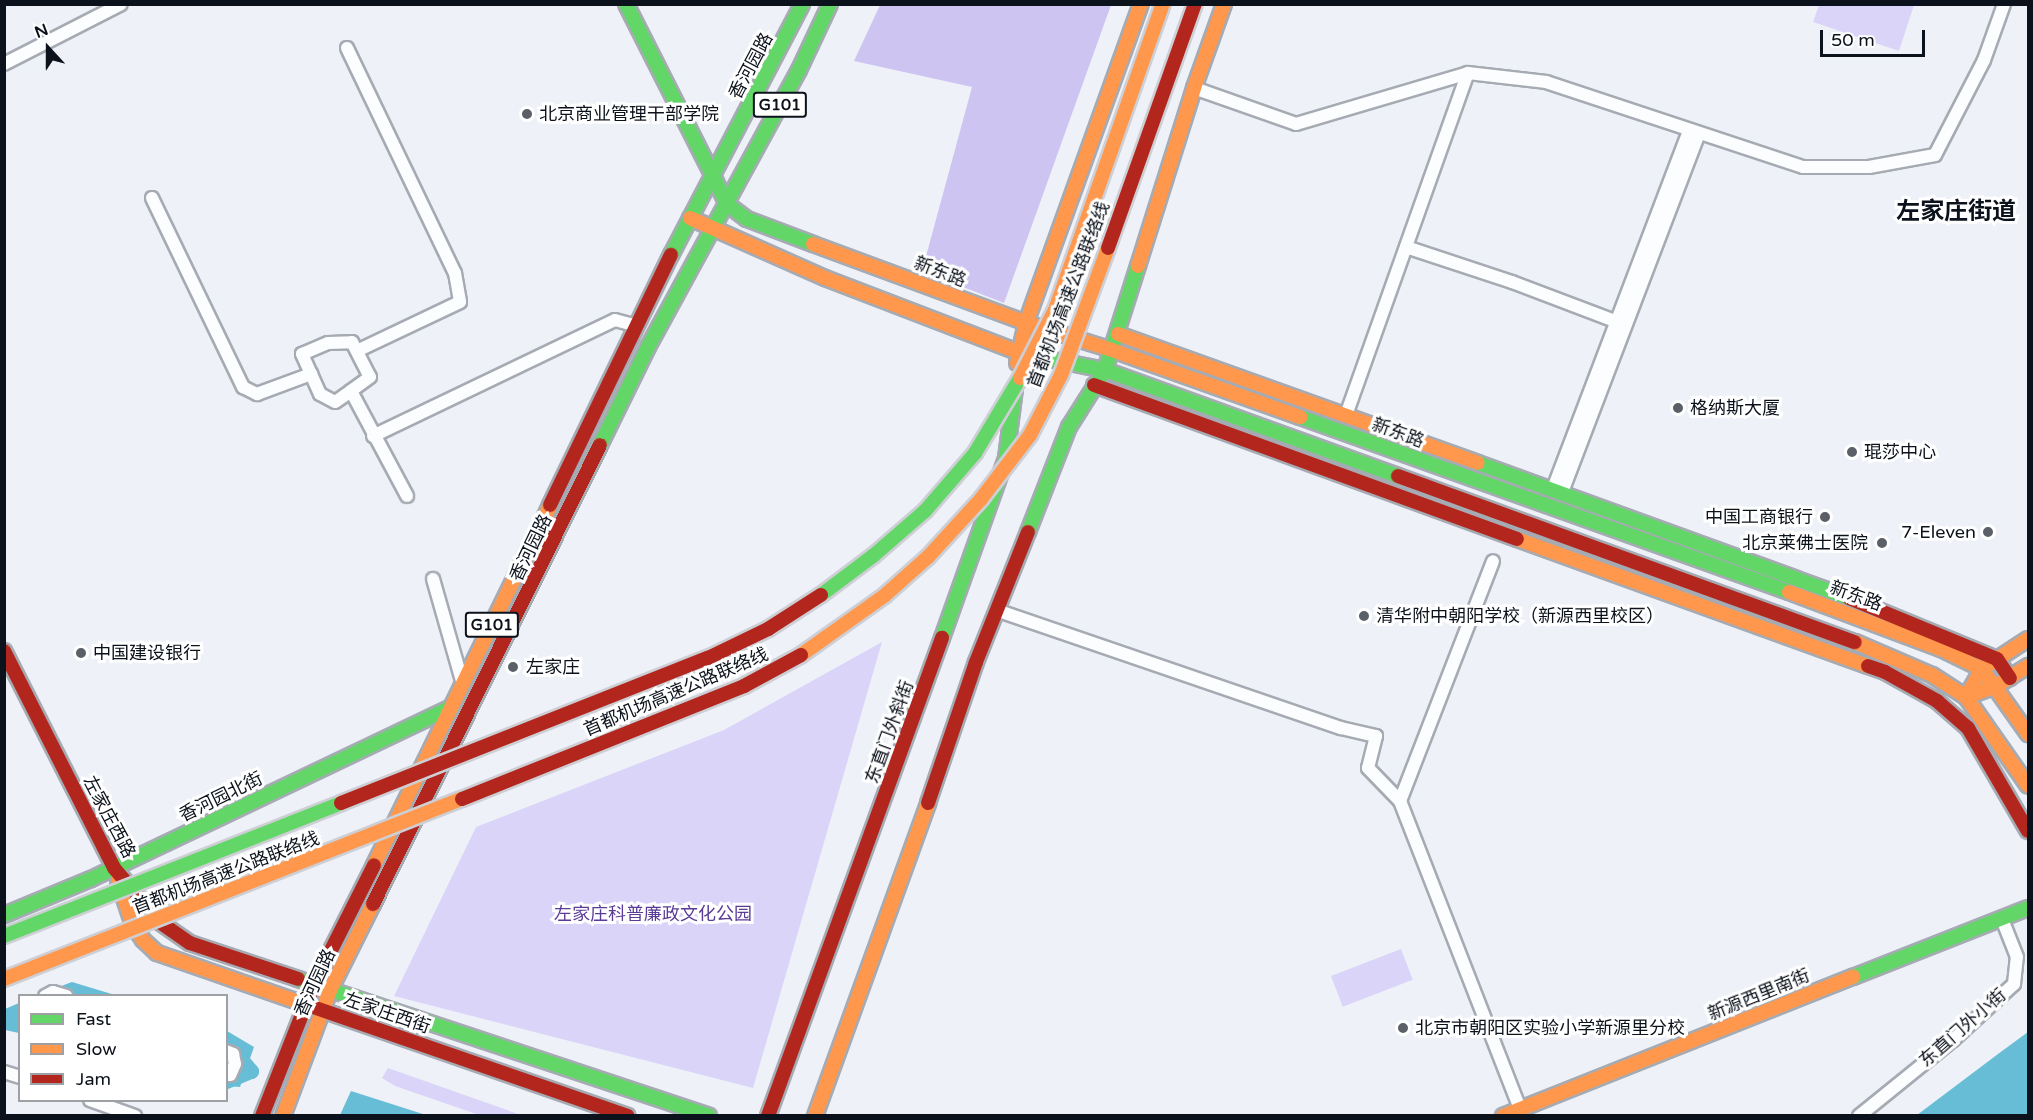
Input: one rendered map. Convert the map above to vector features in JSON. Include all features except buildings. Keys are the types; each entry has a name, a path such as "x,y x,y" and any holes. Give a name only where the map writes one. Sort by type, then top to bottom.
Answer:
{"main road":[{"path":"626,4 727,204"},
{"name":"香河园路","path":"262,1116 314,984 463,685 636,326 802,4"},
{"name":"香河园路","path":"283,1116 309,1041 330,990 480,694 648,347 799,70 830,4"},
{"name":"东直门外斜街","path":"768,1116 1006,458 1018,353 1026,324 1142,4"},
{"name":"首都机场高速公路联络线","path":"4,936 708,658 768,629 815,600 873,556 925,511 975,453 1036,351 1055,310 1163,4"},
{"name":"首都机场高速公路联络线","path":"4,979 744,686 796,658 884,596 928,557 981,499 1030,435 1061,375 1086,311 1195,4"},
{"path":"815,1116 996,610 1069,427 1105,370 1194,88 1224,4"},
{"name":"新东路","path":"727,204 747,219 1026,324 1112,350 1888,627 1982,669 2028,734"},
{"path":"690,218 712,230 825,278 1018,353 1105,370 1888,654 1932,675 1966,697 2028,786"},
{"path":"1118,334 1743,556 1906,619 1997,659 2010,678"},
{"path":"1094,385 1885,672 1937,701 1968,728 2028,831"},
{"path":"1966,697 1982,669 2028,639"},
{"name":"左家庄西路","path":"4,651 114,868 161,923 190,943 330,990"},
{"path":"1966,697 1996,686 2028,666"},
{"name":"香河园北街","path":"4,915 114,868 451,707"},
{"name":"左家庄西街","path":"114,868 133,925 143,940 157,953 628,1116"},
{"name":"新源西里南街","path":"1503,1116 2028,908"},
{"name":"左家庄西街","path":"330,990 709,1116"}],"street":[{"path":"4,64 121,4"},
{"path":"1194,88 1296,124 1468,73 1546,82 1694,133 1803,167 1869,167 1935,155 1984,60 2004,4"},
{"path":"347,48 455,273 460,302 357,351"},
{"path":"1346,415 1468,73"},
{"path":"1558,491 1694,133"},
{"path":"152,198 243,387 257,394 312,374"},
{"path":"1406,247 1512,282 1621,323"},
{"path":"373,436 615,320 636,326"},
{"path":"327,342 352,342 357,351 370,377 335,402 320,393 302,354 327,342"},
{"path":"351,391 407,496"},
{"path":"1400,801 1493,561"},
{"path":"433,579 463,685"},
{"path":"996,610 1341,728 1376,736 1368,768 1400,801 1520,1109"},
{"name":"东直门外小街","path":"1859,1116 1953,1040 2014,984 2017,957 2002,919"},
{"path":"228,1052 233,1054 235,1064 228,1075"},
{"path":"93,1102 135,1116"}],"green space":[{"path":"1819,4 1914,5 1899,51 1813,22"},
{"name":"左家庄科普廉政文化公园","path":"882,642 753,1088 394,996 476,827 724,730"},
{"path":"1401,949 1413,980 1343,1007 1331,976"},
{"path":"388,1068 521,1115 479,1115 395,1086 382,1078"}],"shaded area":[{"path":"880,5 1111,5 1004,303 922,271 972,87 854,61"}],"water":[{"path":"72,982 112,994 18,994 18,1033 5,1030 4,986"},
{"path":"228,1032 254,1047 240,1087 228,1086 228,1074 235,1063 228,1052"},
{"path":"2028,1032 2028,1115 1917,1115 1998,1054"},
{"path":"351,1091 426,1115 340,1115"}],"pier":[{"path":"77,980 41,994 18,994 18,1003 5,1009 4,983"}],"waterway":[{"path":"228,1080 251,1071 234,1051"}],"traffic: fast":[{"path":"626,4 727,204 747,219 813,244"},
{"path":"671,255 802,4"},
{"path":"600,445 648,347 799,70 830,4"},
{"path":"1028,532 1069,427 1105,370 1138,266"},
{"path":"1020,353 1105,370 1398,476"},
{"path":"821,595 873,556 925,511 975,453 1020,378"},
{"path":"942,638 1006,458 1015,389"},
{"path":"1300,417 1789,592"},
{"path":"1478,463 1849,598"},
{"path":"4,915 91,879 451,707"},
{"path":"4,936 341,803"},
{"path":"1853,977 2028,908"},
{"path":"298,979 709,1116"}],"traffic: slow":[{"path":"1017,363 1026,323 1141,4"},
{"path":"1020,378 1055,310 1163,4"},
{"path":"1138,266 1194,88 1224,4"},
{"path":"690,218 825,278 1020,353"},
{"path":"813,244 1026,323 1112,350 1300,417"},
{"path":"801,655 884,596 928,557 981,499 1030,435 1061,375 1108,248"},
{"path":"1118,334 1478,463"},
{"path":"374,865 550,505"},
{"path":"1517,539 1868,666"},
{"path":"1789,592 1941,649 1982,669 2028,734"},
{"path":"1966,697 1982,669 2028,639"},
{"path":"1855,642 1932,675 1966,697 2028,786"},
{"path":"1966,697 1996,686 2028,666"},
{"path":"4,979 462,799"},
{"path":"815,1116 928,803"},
{"path":"118,880 133,925 143,940 157,953 310,1006"},
{"path":"283,1116 330,990 373,904"},
{"path":"1503,1116 1853,977"}],"traffic: jam":[{"path":"1108,248 1195,4"},
{"path":"550,505 671,255"},
{"path":"1094,385 1517,539"},
{"path":"373,904 600,445"},
{"path":"1398,476 1855,642"},
{"path":"928,803 976,662 1028,532"},
{"path":"341,803 708,658 768,629 821,595"},
{"path":"1849,598 1997,659 2010,678"},
{"path":"768,1116 942,638"},
{"path":"4,651 114,868 161,923 190,943 298,979"},
{"path":"462,799 744,686 801,655"},
{"path":"1868,666 1885,672 1937,701 1968,728 2028,831"},
{"path":"262,1116 314,984 374,865"},
{"path":"310,1006 628,1116"}],"place":[{"name":"北京商业管理干部学院","path":"527,114"},
{"name":"格纳斯大厦","path":"1678,408"},
{"name":"琨莎中心","path":"1852,452"},
{"name":"中国工商银行","path":"1825,517"},
{"name":"7-Eleven","path":"1988,532"},
{"name":"北京莱佛士医院","path":"1882,543"},
{"name":"清华附中朝阳学校（新源西里校区）","path":"1364,616"},
{"name":"中国建设银行","path":"81,653"},
{"name":"左家庄","path":"513,667"},
{"name":"北京市朝阳区实验小学新源里分校","path":"1403,1028"}],"district":[{"name":"左家庄街道","path":"1956,212"}]}
